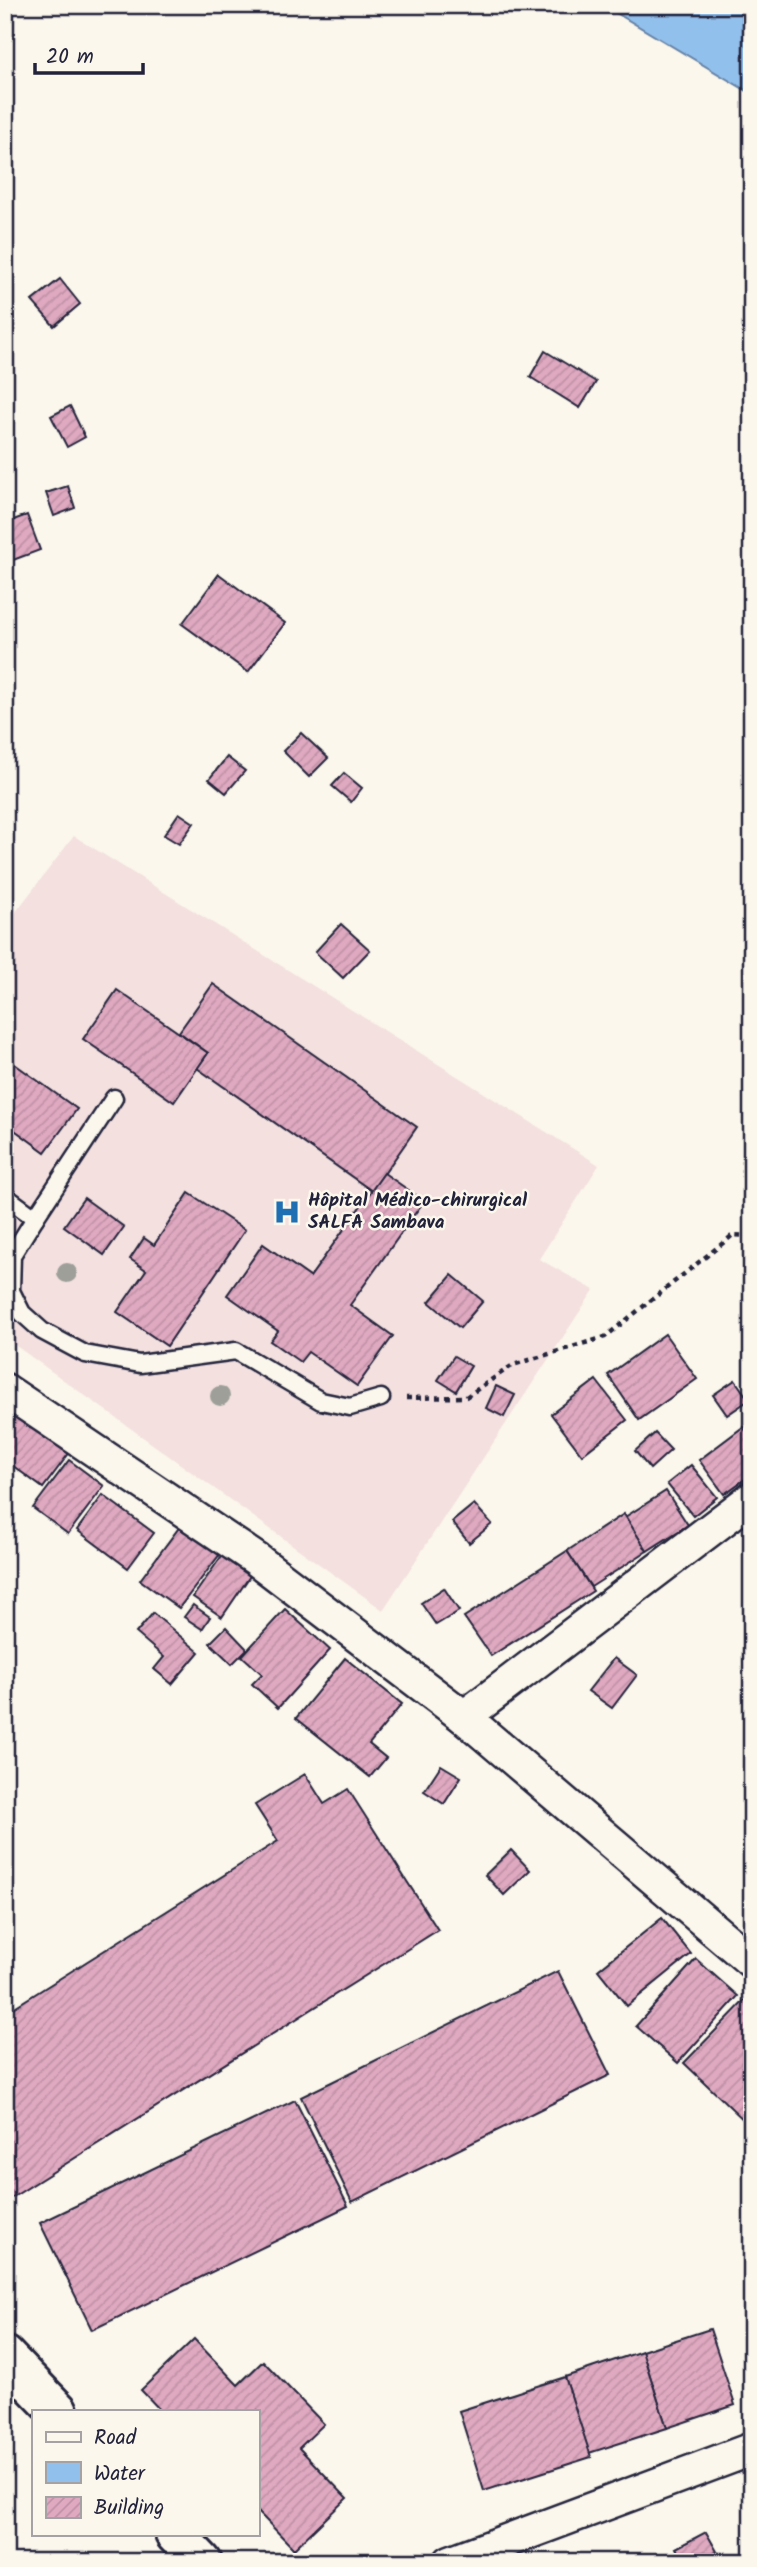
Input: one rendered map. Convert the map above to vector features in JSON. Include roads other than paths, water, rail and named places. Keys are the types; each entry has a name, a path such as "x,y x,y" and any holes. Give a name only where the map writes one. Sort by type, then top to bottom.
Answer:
{"main road":[{"path":"5,2356 57,2410"},
{"path":"177,2536 202,2562"}],"street":[{"path":"5,1390 256,1559 464,1717 752,1962"},
{"path":"464,1717 752,1498"},
{"path":"450,2562 752,2449"}],"lane":[{"path":"114,1098 12,1255 11,1291 22,1313 43,1331 85,1354 140,1364 236,1351 321,1401 350,1407 381,1398"},
{"path":"5,1196 35,1218"}],"water":[{"path":"603,5 752,5 752,94"}],"place":[{"name":"Hôpital Médico-chirurgical SALFA Sambava","path":"287,1212"}]}
